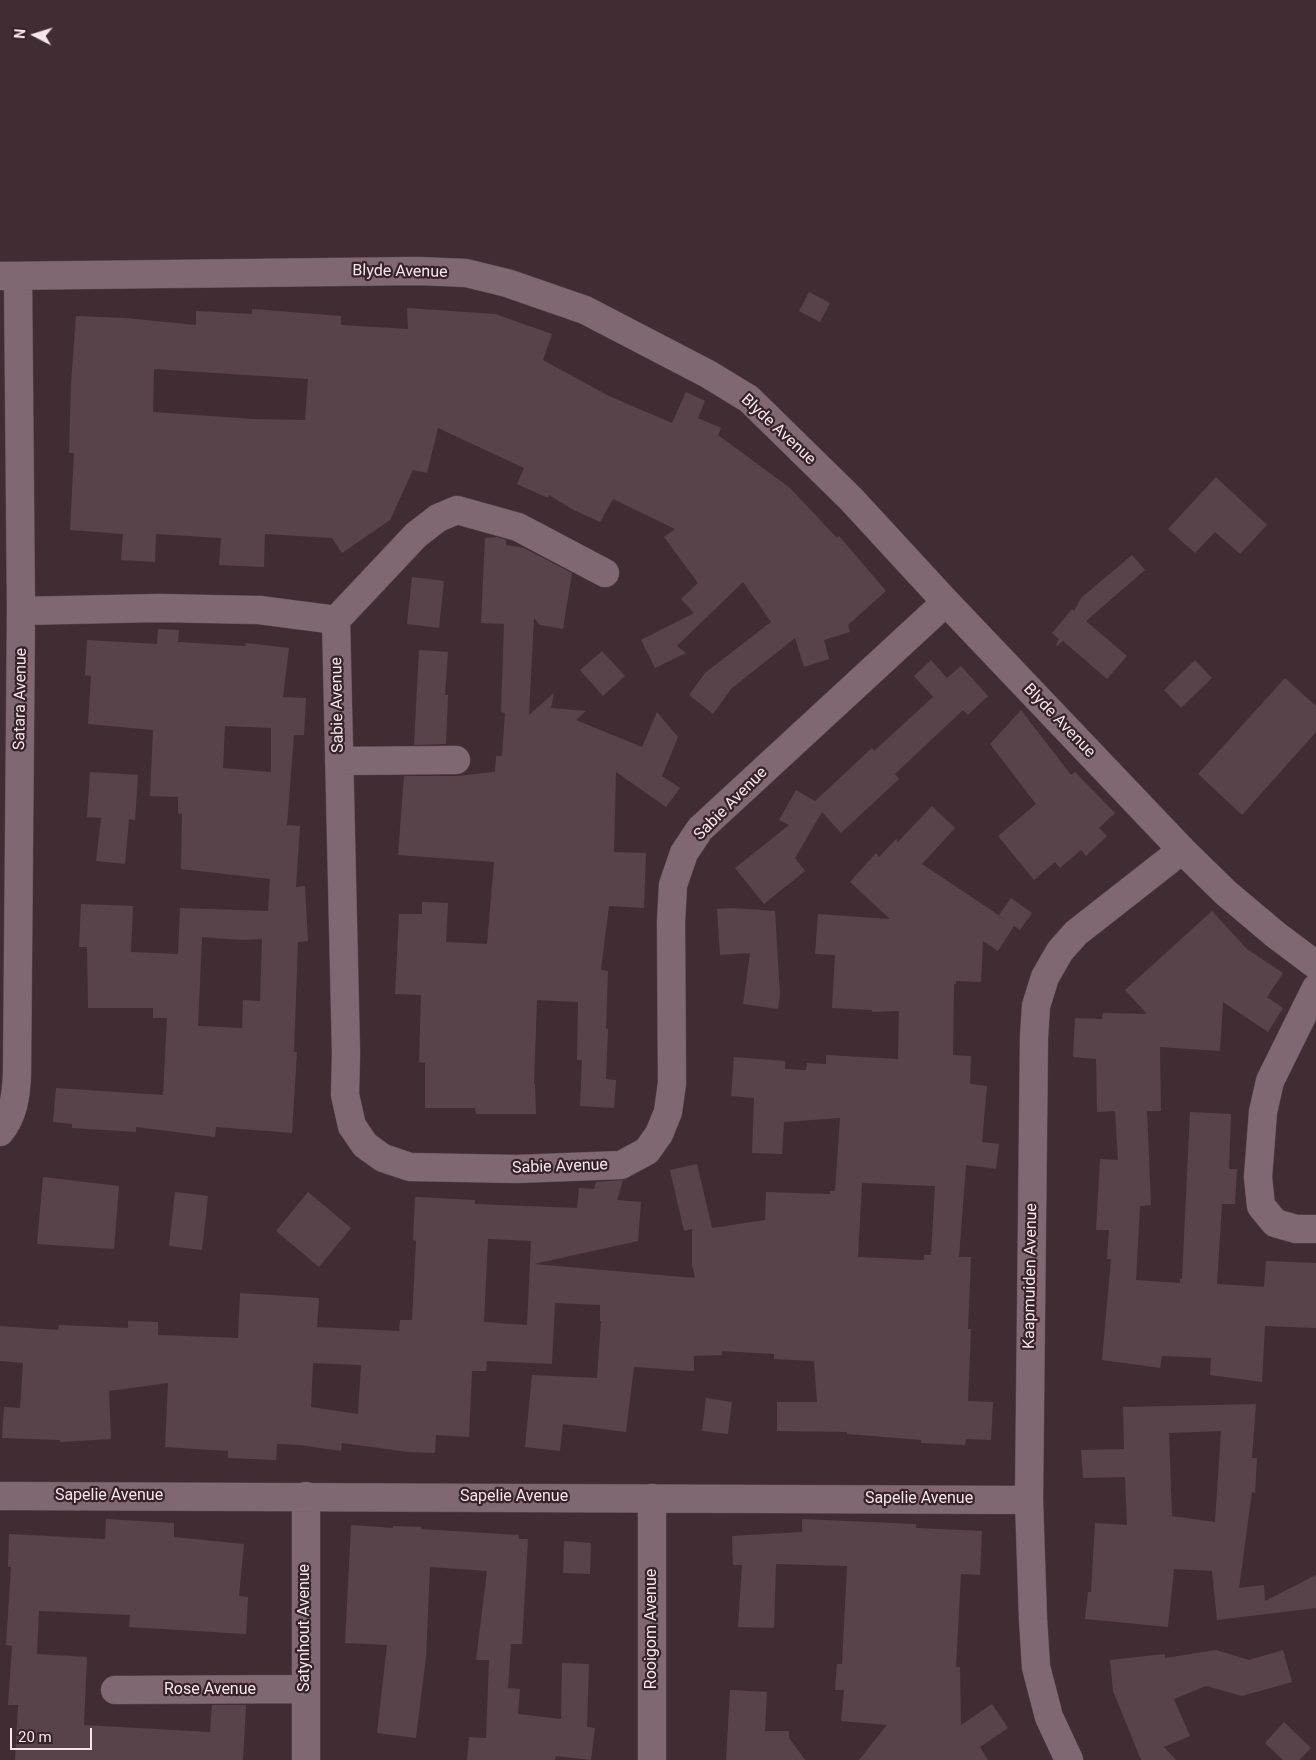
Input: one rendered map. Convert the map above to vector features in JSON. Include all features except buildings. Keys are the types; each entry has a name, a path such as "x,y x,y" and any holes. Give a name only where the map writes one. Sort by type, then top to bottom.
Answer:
{"street":[{"name":"Blyde Avenue","path":"9,276 418,271 466,273 537,292 585,310 708,374 749,399 851,499 946,602 1182,850 1226,893 1276,935 1316,965"},
{"name":"Satara Avenue","path":"4,1127 16,1096 22,611 9,276"},
{"path":"22,611 158,608 259,610 336,620 416,535 438,518 457,510 518,527 605,573"},
{"name":"Sabie Avenue","path":"336,620 346,1053 345,1095 352,1126 365,1145 383,1158 410,1167 517,1169 621,1165 647,1151 659,1134 668,1112 672,1083 672,903 673,885 684,853 700,829 946,602"},
{"path":"339,761 456,760"},
{"name":"Kaapmuiden Avenue","path":"1069,1760 1049,1717 1036,1667 1029,1500 1034,1036 1036,1006 1045,977 1060,951 1076,933 1182,850"},
{"path":"1316,988 1270,1081 1263,1112 1258,1177 1261,1206 1275,1223 1296,1228 1316,1229"},
{"name":"Sapelie Avenue","path":"0,1496 1029,1500"},
{"name":"Satynhout Avenue","path":"306,1496 306,1760"},
{"name":"Rooigom Avenue","path":"652,1498 652,1760"},
{"name":"Rose Avenue","path":"115,1690 305,1690"}]}
